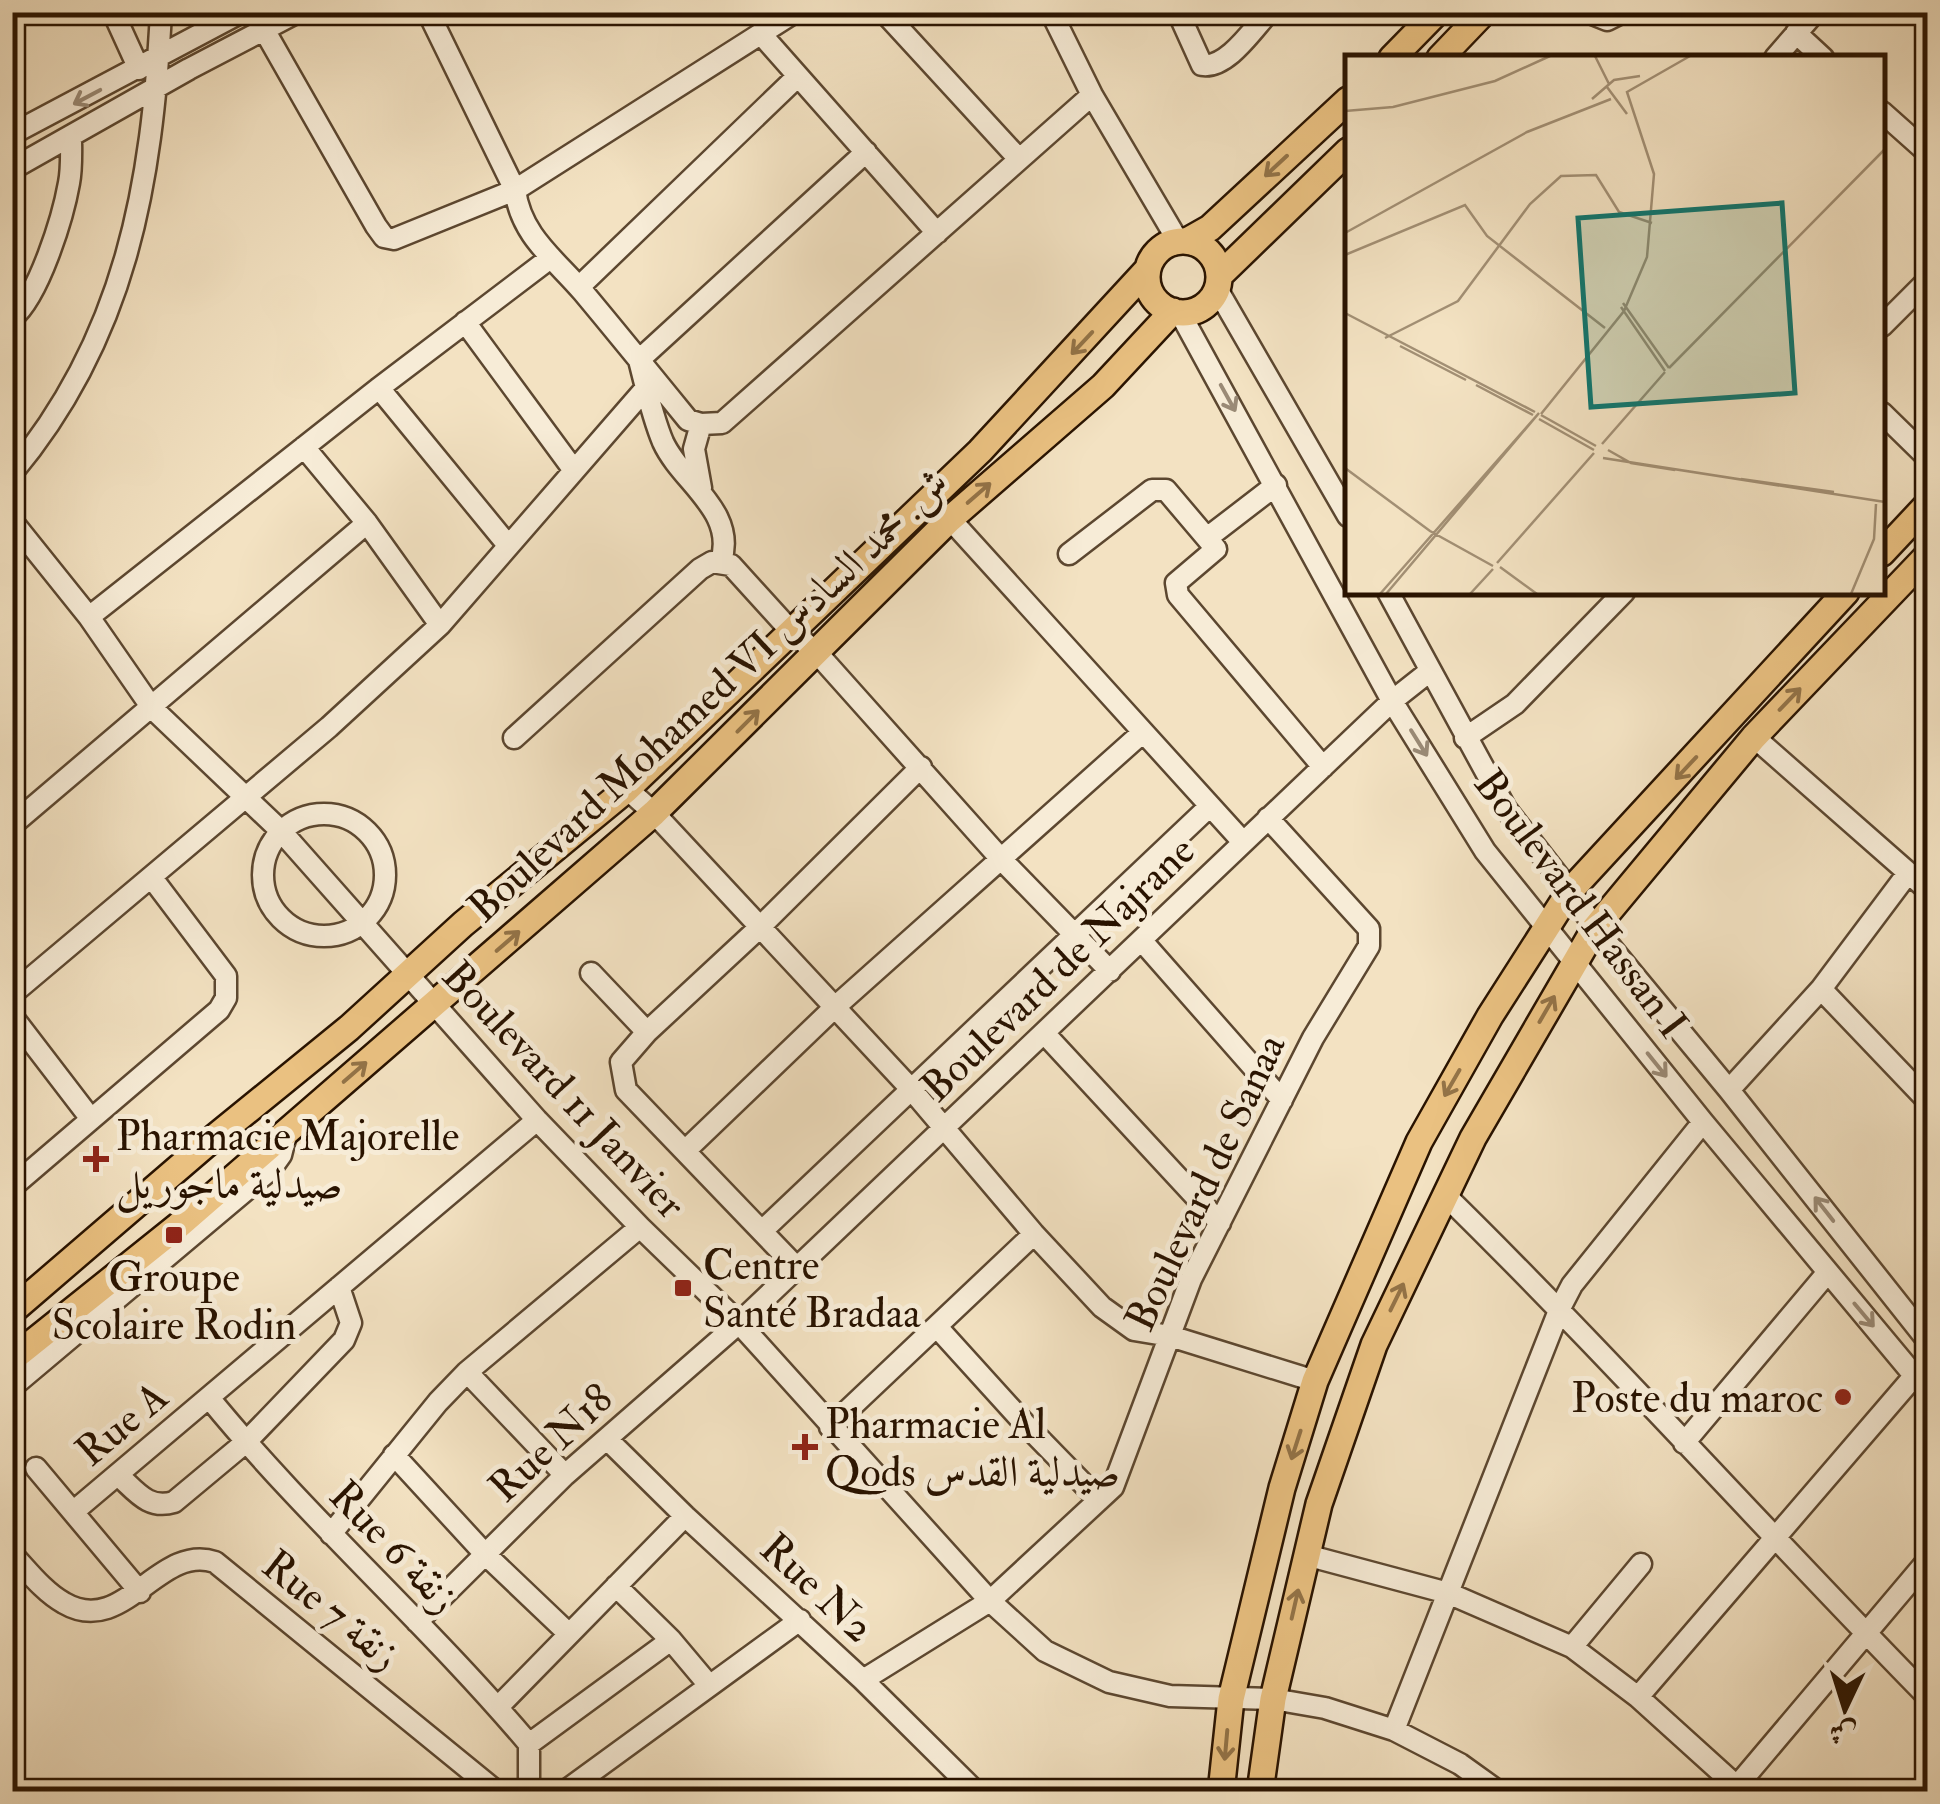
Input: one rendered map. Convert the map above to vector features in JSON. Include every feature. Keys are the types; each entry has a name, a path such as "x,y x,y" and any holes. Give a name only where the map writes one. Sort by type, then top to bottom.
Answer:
{"main road":[{"path":"1395,55 1438,12"},
{"path":"1443,55 1484,12"},
{"path":"1345,103 1210,228 1154,254 1147,270 1148,288 1158,302 1176,312 1202,307 1218,283 1345,154"},
{"path":"1182,241 1206,249 1213,257 1218,283"},
{"name":"Boulevard Mohamed VI ش. محمد السادس","path":"12,1312 627,788 980,451 1147,270"},
{"name":"Boulevard Mohamed VI ش. محمد السادس","path":"12,1360 116,1290 218,1202 287,1131 654,813 950,519 1103,386 1176,312"},
{"path":"1885,550 1928,504"},
{"path":"1260,1792 1273,1700 1319,1504 1374,1345 1472,1138 1594,928 1754,737 1928,555"},
{"path":"1221,1792 1231,1699 1282,1488 1315,1381 1419,1142 1490,1016 1570,891 1843,595"}],"street":[{"path":"113,12 139,70"},
{"path":"12,473 33,448 88,358 119,287 142,203 161,12"},
{"path":"12,134 242,12"},
{"path":"12,169 259,21 298,12"},
{"path":"428,12 515,190 522,219 550,259 578,286 688,420 701,424 722,424 1092,95"},
{"path":"259,21 384,237 399,238 515,190 795,12"},
{"path":"884,12 1019,160"},
{"path":"1051,12 1092,95 1182,241"},
{"path":"1178,12 1197,56 1208,67 1221,62 1269,12"},
{"path":"1588,12 1607,20 1623,12"},
{"path":"1777,55 1815,12"},
{"path":"1796,33 1821,55"},
{"path":"762,34 936,233"},
{"path":"578,286 798,76"},
{"path":"1885,120 1928,153"},
{"path":"15,310 34,289 64,206 70,178 71,136"},
{"path":"639,360 866,152"},
{"path":"89,617 550,259"},
{"path":"1885,323 1928,280"},
{"path":"1218,283 1345,511"},
{"name":"Boulevard Hassan I","path":"1176,312 1280,491 1392,701 1485,851 1828,1272 1923,1376"},
{"path":"465,322 573,470"},
{"path":"639,360 673,463 701,490 714,510 726,547 721,562"},
{"path":"379,388 507,544"},
{"path":"16,985 245,800 440,625 646,388"},
{"path":"1885,416 1928,458"},
{"path":"701,424 694,462 701,490"},
{"path":"304,447 367,523 440,625"},
{"path":"1069,554 1152,490 1160,488 1166,490 1212,544"},
{"path":"1280,491 1212,544 1176,583 1178,595 1323,767"},
{"path":"950,519 1243,842"},
{"name":"Boulevard 11 Janvier","path":"12,521 89,617 152,708 280,830 538,1120 738,1322 990,1601 1045,1651 1109,1682 1170,1696 1273,1700 1324,1708 1394,1730 1460,1764 1499,1792"},
{"path":"12,825 367,523"},
{"path":"514,738 700,569 712,562 731,565 790,630 817,653 1001,859 1110,971"},
{"name":"Boulevard Hassan I","path":"1390,595 1506,809 1594,928 1729,1090 1928,1341"},
{"path":"1465,738 1515,704 1621,595"},
{"name":"Boulevard de Najrane","path":"738,1322 1392,701 1430,671"},
{"path":"686,1150 835,1007 1142,732"},
{"path":"1754,737 1928,890"},
{"path":"796,1266 626,1090 621,1062 647,1032 759,928 921,767"},
{"path":"627,788 911,1089 1034,1234 1102,1307 1134,1330 1170,1336 1315,1381"},
{"path":"762,1231 1209,807"},
{"path":"316,813 330,815 356,821 383,851 386,891 364,925 328,938 292,929 279,915 267,901 262,864 280,830 316,813"},
{"name":"Boulevard de Sanaa","path":"862,1680 990,1601 1100,1500 1122,1469 1191,1279 1313,1038 1371,938 1368,929 1268,818"},
{"path":"1729,1090 1821,989 1908,872"},
{"path":"12,1186 219,1010 226,998 226,976 152,878"},
{"path":"1142,941 1282,1100"},
{"path":"591,973 647,1032"},
{"path":"1821,989 1928,1101"},
{"path":"12,1016 91,1119"},
{"path":"1044,1034 1220,1223"},
{"name":"Rue A","path":"73,1512 538,1120"},
{"path":"1394,1730 1560,1308 1572,1285 1703,1122"},
{"path":"1446,1195 1560,1308 1773,1540 1928,1698"},
{"path":"331,1534 394,1454 467,1372 640,1227"},
{"path":"830,1428 1034,1234"},
{"path":"1684,1443 1828,1272"},
{"path":"118,1475 150,1504 174,1502 246,1442 344,1340 351,1324 339,1288"},
{"path":"12,1387 116,1290"},
{"name":"Rue N18","path":"418,1622 565,1476 738,1322"},
{"path":"937,1327 1024,1424 1100,1500"},
{"path":"467,1372 565,1476"},
{"path":"1638,1698 1773,1540 1923,1376"},
{"name":"Rue 6 زنقة","path":"210,1398 246,1442 529,1744"},
{"name":"Rue N2","path":"607,1439 976,1792"},
{"path":"394,1454 486,1554 569,1634"},
{"path":"36,1468 140,1592"},
{"path":"498,1707 685,1516"},
{"name":"Rue 7 زنقة","path":"12,1554 62,1602 80,1610 107,1610 140,1592 168,1569 187,1561 206,1558 216,1562 497,1792"},
{"path":"1306,1555 1448,1594 1572,1648 1638,1698 1738,1790 1928,1560"},
{"path":"1572,1648 1641,1564"},
{"path":"616,1586 672,1640 708,1684"},
{"path":"564,1792 800,1620"},
{"path":"529,1792 529,1744 672,1640"}],"place":[{"name":"Pharmacie Majorelle صيدلية ماجوريل","path":"96,1159"},
{"name":"Groupe Scolaire Rodin","path":"174,1235"},
{"name":"Centre Santé Bradaa","path":"683,1288"},
{"name":"Poste du maroc","path":"1843,1397"},
{"name":"Pharmacie Al Qods صيدلية القدس","path":"805,1447"}]}
